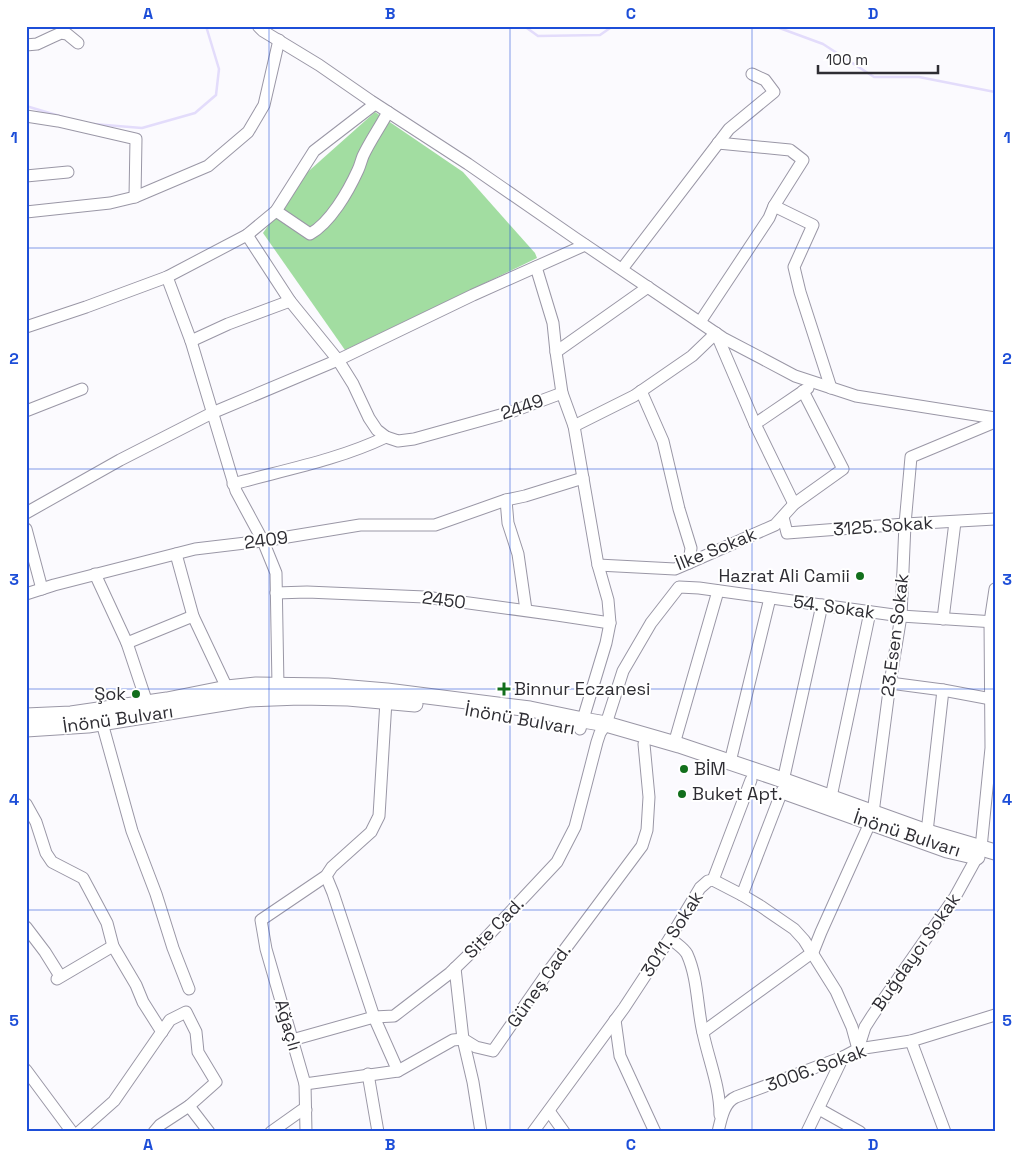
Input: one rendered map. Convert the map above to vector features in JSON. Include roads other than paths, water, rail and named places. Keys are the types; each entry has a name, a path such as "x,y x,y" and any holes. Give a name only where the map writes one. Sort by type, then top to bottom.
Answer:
{"main road":[{"name":"İnönü Bulvarı","path":"27,728 88,725 102,716 147,703 227,688 256,685 328,686 387,690 530,709 582,724"},
{"name":"İnönü Bulvarı","path":"102,716 249,699 329,697 466,709 582,724 603,728 644,744 751,780 783,786 872,818 947,850 984,852 995,862"},
{"path":"603,728 674,744 730,762 783,786 831,797 872,818 927,832 984,852"}],"street":[{"path":"258,26 468,164 716,333 747,351 795,376 856,396 995,418"},
{"path":"26,45 37,44 52,36 61,34 67,34 78,42"},
{"path":"26,212 110,203 135,198 208,166 248,132 264,105 278,40"},
{"path":"622,269 728,129 774,92 764,80 752,74"},
{"path":"26,327 167,277 246,235 276,210 314,150 375,104"},
{"path":"276,210 310,234 316,231 329,218 342,198 388,112"},
{"path":"26,116 58,121 136,139 135,198"},
{"path":"700,322 769,218 774,206 803,160 790,150 718,143"},
{"path":"26,176 68,172"},
{"path":"774,206 813,225 794,267 800,292 831,388"},
{"path":"233,484 338,456 366,447 386,437 377,430 369,418 354,384 338,360 290,301 246,235"},
{"path":"26,513 120,460 212,413 338,360 473,295 585,245"},
{"path":"536,267 554,323 562,393"},
{"path":"167,277 191,341 233,484 263,542 276,573 278,686"},
{"path":"556,352 648,287"},
{"path":"191,341 228,324 290,301"},
{"path":"574,426 634,396 692,356 716,333"},
{"path":"716,333 754,424 794,504"},
{"path":"754,424 816,383"},
{"path":"26,411 82,389"},
{"path":"641,391 663,441 691,548 690,563"},
{"name":"İlke Sokak","path":"598,565 676,568 690,563 775,525 794,504 843,469 803,391"},
{"name":"2449","path":"386,437 398,441 414,439 511,412 562,393 574,426 598,565 608,600 610,623 582,724"},
{"name":"23.Esen Sokak","path":"813,952 872,818 901,616 905,524 911,457 995,422"},
{"name":"2409","path":"26,594 95,574 195,549 263,542 360,525 435,524 506,500 583,478"},
{"path":"506,500 508,523 518,554 526,610"},
{"name":"3125. Sokak","path":"783,517 787,533 905,524 995,520"},
{"path":"943,619 955,522"},
{"path":"26,529 42,589"},
{"path":"176,554 193,616 227,688"},
{"path":"603,728 623,671 651,623 679,587 676,568"},
{"path":"95,574 126,643 147,703"},
{"name":"54. Sokak","path":"679,587 699,588 901,616 992,622"},
{"path":"984,852 993,748 991,699 992,622 995,589"},
{"path":"674,744 718,591"},
{"name":"2450","path":"276,593 307,592 425,597 610,623"},
{"path":"730,762 770,598"},
{"path":"742,895 783,786 822,605"},
{"path":"831,797 870,612"},
{"path":"126,643 193,616"},
{"path":"890,683 991,699"},
{"path":"927,832 943,690"},
{"path":"386,701 380,816 371,832 332,867 326,876 374,1017 398,1071"},
{"path":"102,716 132,831 189,989"},
{"name":"Site Cad.","path":"292,1040 374,1017 394,1016 450,973 482,942 557,862 575,827 603,728"},
{"name":"Güneş Cad.","path":"463,1040 493,1051 554,964 642,846 647,830 649,798 644,744"},
{"path":"713,880 751,780"},
{"path":"26,804 36,822 46,853 52,862 83,878 107,923 113,946 136,985 143,1002 162,1032"},
{"name":"Buğdaycı Sokak","path":"858,1049 865,1027 872,1016 956,897 984,852"},
{"name":"Ağaçlı","path":"306,1132 305,1084 266,949 261,920 326,876"},
{"name":"3011. Sokak","path":"533,1132 615,1020 670,938 700,888 713,880 742,895 794,929 813,952 836,991 852,1027 858,1049"},
{"path":"26,927 45,952 58,978 113,946"},
{"path":"670,938 686,952 693,974 703,1032 714,1073 720,1107 719,1130"},
{"path":"703,1032 813,952"},
{"path":"455,968 463,1040 473,1082 481,1132"},
{"path":"79,1132 114,1101 170,1020 186,1012 196,1032 198,1052 216,1082 189,1106 160,1125 154,1132"},
{"name":"3006. Sokak","path":"719,1130 726,1105 731,1099 843,1057 858,1049 912,1041 995,1015"},
{"path":"615,1020 620,1056 655,1132"},
{"path":"305,1084 398,1071 453,1040 463,1040"},
{"path":"912,1041 946,1132"},
{"path":"807,1132 843,1057"},
{"path":"26,1070 72,1132"},
{"path":"368,1074 378,1132"},
{"path":"189,1106 209,1132"},
{"path":"819,1109 860,1132"},
{"path":"271,1132 302,1110 306,1110"},
{"path":"549,1111 564,1132"}],"waterway":[{"path":"93,124 142,128 195,113 216,95 219,69 206,26"},
{"path":"524,26 538,36 600,35 613,26"},
{"path":"774,26 823,44 874,77 919,77 995,92"},
{"path":"26,106 63,117"}],"place":[{"name":"Hazrat Ali Camii","path":"860,576"},
{"name":"Binnur Eczanesi","path":"504,689"},
{"name":"Şok","path":"136,694"},
{"name":"BİM","path":"684,769"},
{"name":"Buket Apt.","path":"682,794"}]}
